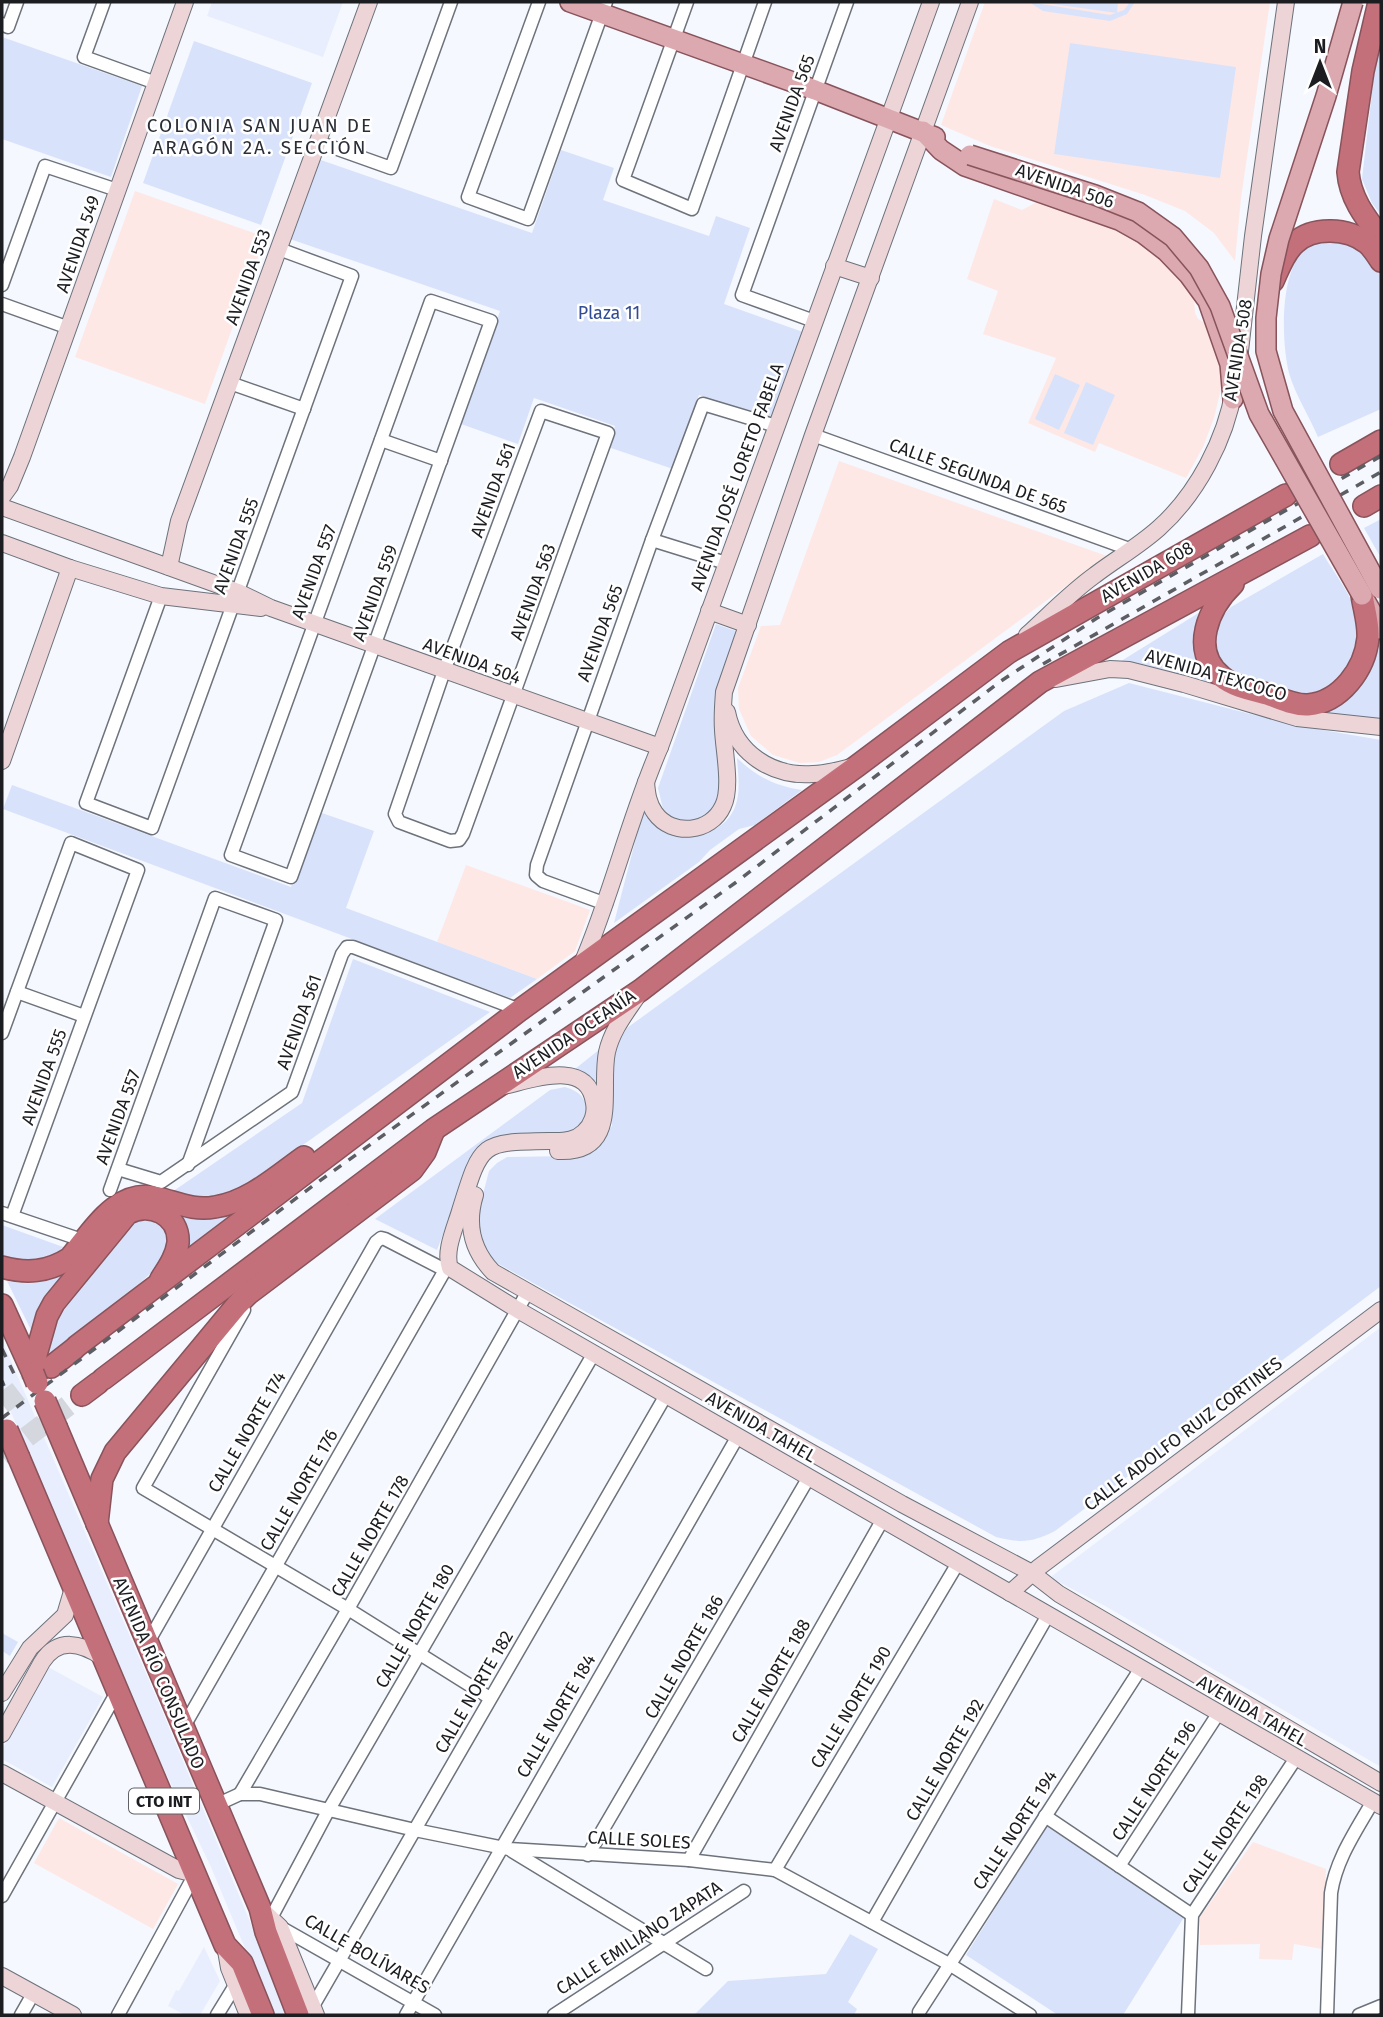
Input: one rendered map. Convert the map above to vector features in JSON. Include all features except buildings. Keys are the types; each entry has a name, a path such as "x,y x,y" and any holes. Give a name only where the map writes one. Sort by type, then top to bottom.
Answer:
{"highway":[{"path":"1379,2 1363,71 1348,172 1349,186 1381,261"},
{"path":"1269,289 1283,258 1296,242 1315,232 1339,231 1374,240"},
{"path":"1341,464 1381,441"},
{"name":"AVENIDA 608","path":"1009,652 1286,495"},
{"path":"1040,682 1310,536"},
{"path":"1251,569 1230,586 1214,605 1207,621 1205,645 1208,659 1221,677 1233,684 1308,705 1331,697 1355,676 1368,637 1376,591"},
{"path":"40,1379 75,1347 520,1010 857,766 1009,652"},
{"name":"AVENIDA OCEANÍA","path":"94,1386 433,1130 641,990 1040,682"},
{"path":"2,1267 32,1272 61,1263 70,1258 111,1210 128,1199 151,1197 194,1208 230,1204 249,1195 319,1147 342,1134 374,1122"},
{"path":"97,1526 102,1479 116,1452 237,1304 412,1170 425,1152 433,1130"},
{"path":"40,1379 47,1316 54,1303 127,1214 140,1208 161,1212 171,1220 177,1232 178,1245 174,1257 158,1286"},
{"name":"AVENIDA RÍO CONSULADO","path":"2,1305 40,1379 57,1429 147,1644 216,1805 270,1918"},
{"name":"CTO INT","path":"7,1430 225,1945 242,1963 263,2015"},
{"name":"CTO INT","path":"270,1918 265,1932 309,2012"}],"main road":[{"name":"AVENIDA 506","path":"570,2 604,7 674,39 923,131 970,155 1095,195 1138,212 1173,237 1199,268 1220,306 1259,414 1376,591"},
{"name":"AVENIDA 508","path":"1353,2 1326,96 1279,239 1269,289 1266,351 1283,411 1376,591"},
{"path":"923,131 941,150 965,166 1119,220 1166,251 1189,275 1208,301 1230,364 1233,399"},
{"path":"1376,591 1381,629"}],"street":[{"path":"5,25 17,2"},
{"path":"104,2 84,57 156,83"},
{"name":"AVENIDA 549","path":"2,497 10,486 22,457 185,2"},
{"name":"AVENIDA 553","path":"161,596 171,583 169,566 179,521 369,2"},
{"path":"318,142 391,168 451,2"},
{"path":"539,2 468,197 528,219 604,7"},
{"path":"688,2 623,180 692,209 765,2"},
{"name":"AVENIDA 565","path":"814,321 741,295 847,2"},
{"name":"AVENIDA JOSÉ LORETO FABELA","path":"581,966 606,904 646,780 930,2"},
{"path":"646,780 648,799 656,814 666,823 678,828 692,829 705,825 715,818 723,807 727,794 724,692 813,435 971,2"},
{"name":"AVENIDA 508","path":"1009,652 1077,589 1161,526 1191,493 1218,441 1233,399 1245,325 1253,236 1286,2"},
{"path":"2,285 45,166 117,190"},
{"name":"AVENIDA 555","path":"161,596 86,803 152,828 352,276 279,249"},
{"path":"834,266 871,278"},
{"name":"AVENIDA 557","path":"291,877 231,855 431,301 491,321"},
{"path":"2,304 69,328"},
{"name":"AVENIDA 559","path":"291,877 491,321"},
{"path":"230,383 304,410"},
{"name":"AVENIDA 565","path":"606,904 543,881 536,875 537,865 587,722 703,404 776,426"},
{"name":"AVENIDA 561","path":"459,840 450,841 402,824 396,818 444,671 541,411 608,433"},
{"name":"AVENIDA 563","path":"459,840 514,696 608,433"},
{"name":"CALLE SEGUNDA DE 565","path":"813,435 1132,550"},
{"path":"381,440 441,461"},
{"name":"AVENIDA 504","path":"2,507 169,566 235,599"},
{"path":"652,540 726,563"},
{"name":"AVENIDA 504","path":"2,543 70,568 161,596 235,599 271,608 660,747"},
{"path":"2,761 70,568"},
{"path":"709,611 748,625"},
{"name":"AVENIDA TEXCOCO","path":"1040,682 1092,672 1129,670 1297,718 1381,727"},
{"path":"724,692 728,716 736,737 750,755 769,767 791,774 813,774 857,766"},
{"name":"AVENIDA 555","path":"7,1214 138,870 71,844 17,992"},
{"name":"AVENIDA 557","path":"110,1190 215,898 276,920 188,1165"},
{"name":"AVENIDA 561","path":"118,1169 158,1182 188,1165 292,1092 342,954 347,947 520,1010"},
{"name":"AVENIDA TAHEL","path":"641,990 613,1034 607,1053 605,1120 600,1132 591,1142 566,1152 503,1151 495,1155 483,1169 470,1225 475,1246 485,1264 527,1293 902,1504 1031,1573 1092,1614 1381,1783"},
{"path":"2,1033 17,992 84,1016"},
{"path":"447,1269 474,1165 481,1154 501,1143 573,1139 590,1126 594,1115 595,1105 586,1085 566,1075 556,1074 494,1087"},
{"path":"7,1214 79,1239"},
{"name":"AVENIDA TAHEL","path":"381,1238 447,1269 1377,1803"},
{"name":"CALLE NORTE 174","path":"147,1644 376,1242 381,1238"},
{"name":"CALLE NORTE 176","path":"183,1728 447,1269"},
{"name":"CALLE NORTE 178","path":"240,1794 527,1293"},
{"path":"244,1310 143,1488 348,1609 490,1698"},
{"name":"CALLE ADOLFO RUIZ CORTINES","path":"1010,1593 1031,1573 1381,1310"},
{"name":"CALLE NORTE 180","path":"270,1918 418,1654 594,1353"},
{"name":"CALLE NORTE 182","path":"309,2012 666,1395"},
{"name":"CALLE NORTE 184","path":"406,2015 505,1849 738,1436"},
{"name":"CALLE NORTE 186","path":"588,1855 809,1477"},
{"name":"CALLE NORTE 188","path":"689,1860 883,1520"},
{"name":"CALLE NORTE 190","path":"775,1870 958,1563"},
{"path":"2,1693 30,1648 65,1615 72,1588"},
{"name":"CALLE NORTE 192","path":"872,1922 1048,1615"},
{"path":"2,1734 49,1652 72,1644 83,1646 102,1657"},
{"name":"CALLE NORTE 194","path":"919,2012 1141,1668"},
{"path":"2,1896 117,1692"},
{"name":"CALLE NORTE 196","path":"1119,1866 1218,1714"},
{"name":"CALLE NORTE 198","path":"1188,2015 1192,1914 1296,1758"},
{"path":"2,1773 179,1870 195,1874 118,2015"},
{"path":"216,1805 240,1794"},
{"name":"CALLE SOLES","path":"240,1794 261,1794 505,1849 689,1860 775,1870 949,1964 1030,2015"},
{"path":"1327,2015 1334,1874 1339,1860 1377,1803"},
{"path":"1045,1816 1192,1914"},
{"path":"505,1849 706,1969"},
{"name":"CALLE EMILIANO ZAPATA","path":"561,2013 661,1943 744,1891"},
{"name":"CALLE BOLÍVARES","path":"270,1918 339,1961 436,2015"},
{"name":"CTO INT","path":"225,1945 229,1968 248,2015"},
{"path":"2,1976 73,2015"},
{"path":"217,2015 236,1984"},
{"path":"21,2015 33,1994"},
{"path":"1359,2015 1381,2007"}],"shaded area":[{"path":"212,2 343,2 323,57 207,16"},
{"path":"985,2 1270,2 1241,198 1235,261 1214,233 1185,211 1145,195 990,146 941,125"},
{"path":"135,191 265,237 205,404 75,357"},
{"path":"994,199 1022,210 1037,202 1109,227 1151,252 1171,269 1194,298 1195,313 1198,319 1207,324 1219,354 1223,380 1214,418 1203,447 1186,478 1099,443 1095,452 1028,423 1056,358 983,334 998,291 967,279"},
{"path":"839,461 1107,556 837,755 819,762 800,763 773,755 751,736 739,709 738,688 761,626 780,625"},
{"path":"466,865 590,910 575,951 537,979 437,942"},
{"path":"1381,1327 1381,1767 1052,1576"},
{"path":"2,1340 160,1706 289,2015 273,2015 211,1867 161,1763 2,1391"},
{"path":"48,1667 103,1697 52,1787 2,1759 2,1750"},
{"path":"59,1818 178,1884 153,1929 34,1863"},
{"path":"1253,1842 1326,1869 1322,1949 1294,1944 1292,1960 1259,1959 1260,1944 1200,1945 1200,1917"},
{"path":"204,1947 220,1981 200,2015 185,2015 168,2006"}],"green space":[{"path":"1029,2 1110,15 1124,10 1130,2 1135,2 1127,14 1110,21 1043,11"},
{"path":"1038,2 1118,2 1117,13"},
{"path":"2,37 142,86 111,177 2,139"},
{"path":"194,41 312,83 261,225 143,183"},
{"path":"1070,43 1236,67 1220,178 1054,154"},
{"path":"1381,44 1381,215 1372,203 1362,179 1377,49"},
{"name":"Plaza 11","path":"561,150 614,168 603,200 709,236 716,216 750,228 724,304 803,332 772,420 699,395 673,469 608,447 615,426 534,398 518,444 461,424 500,311 287,238 315,158 532,233"},
{"path":"1335,240 1360,246 1381,270 1381,409 1318,437 1289,373 1284,341 1285,302 1288,282 1302,252 1316,242"},
{"path":"1055,374 1080,385 1059,430 1035,419"},
{"path":"1086,382 1115,395 1093,445 1064,433"},
{"path":"1381,519 1381,558 1364,528"},
{"path":"1323,554 1351,599 1358,620 1357,648 1347,672 1328,688 1304,693 1264,686 1230,671 1223,665 1216,649 1216,630 1224,614 1231,607"},
{"path":"1205,609 1199,626 1230,690 1118,663"},
{"path":"716,624 736,631 720,682 720,795 711,814 691,822 680,821 663,809 658,788"},
{"path":"1380,645 1381,720 1301,712 1341,696 1360,683 1374,661"},
{"path":"1129,683 1294,725 1381,740 1381,1286 1272,1368 1270,1375 1265,1373 1055,1531 1032,1540 1012,1540 996,1537 493,1261 484,1252 477,1217 489,1171 497,1163 507,1157 570,1156 593,1147 612,1126 611,1060 627,1028 1064,711"},
{"path":"737,758 767,780 802,790 755,825 739,829 710,850 699,862 614,923 643,811 665,827 678,831 705,832 717,828 727,819 737,801"},
{"path":"12,785 291,887 319,812 374,831 346,908 537,979 510,998 3,809"},
{"path":"353,959 490,1012 234,1194 210,1201 169,1194 302,1103"},
{"path":"605,1045 601,1104 570,1073"},
{"path":"565,1087 579,1094 585,1103 586,1115 581,1129 473,1155 437,1250 375,1219 550,1090"},
{"path":"249,1204 186,1250 178,1216 197,1219 215,1217"},
{"path":"140,1217 159,1221 168,1230 167,1258 110,1311 48,1361 46,1348 54,1317 129,1224"},
{"path":"2,1225 66,1248 51,1258 35,1262 2,1257"},
{"path":"73,1268 32,1332 7,1281 42,1282"},
{"path":"2,1633 18,1642 10,1656 2,1651"},
{"path":"1050,1821 1186,1914 1123,2015 1058,2015 966,1955"},
{"path":"850,1934 878,1949 848,2002 857,2009 854,2015 694,2015 728,1981 826,1974"}],"tunnel":[{"path":"2,1404 49,1368"},
{"path":"2,1456 82,1395"}],"railway":[{"path":"2,1418 318,1182 735,883 1001,681 1097,618 1381,456"},
{"path":"1043,664 1381,472"},
{"path":"2,1349 17,1380"},
{"path":"2,1381 4,1386"}],"district":[{"name":"COLONIA SAN JUAN DE ARAGÓN 2A. SECCIÓN","path":"260,136"}]}
